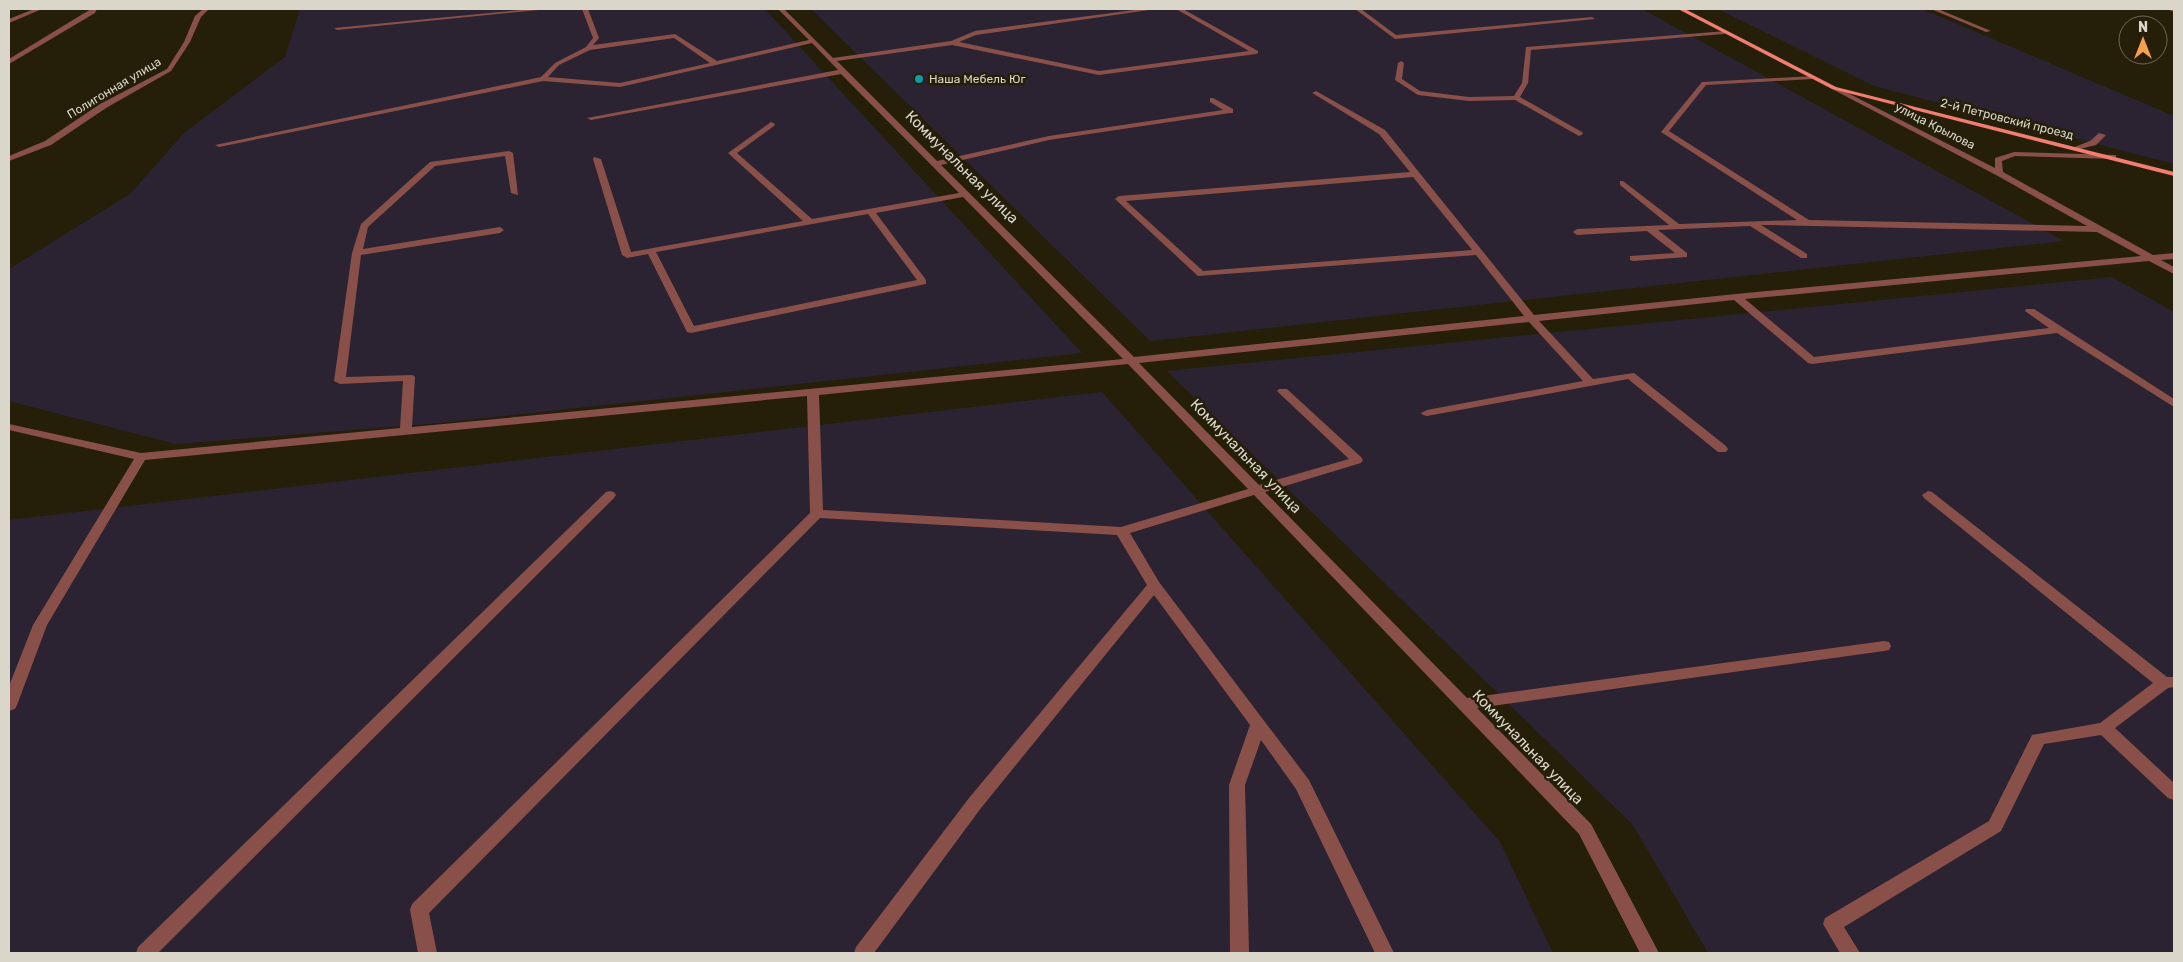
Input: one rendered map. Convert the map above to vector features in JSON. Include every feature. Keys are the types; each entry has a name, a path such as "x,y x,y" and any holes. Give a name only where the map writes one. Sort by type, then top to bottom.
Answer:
{"main road":[{"name":"улица Крылова","path":"1681,9 1834,88"},
{"name":"2-й Петровский проезд","path":"1834,88 2113,157 2174,174"}],"street":[{"path":"9,21 38,9"},
{"path":"9,62 93,12 94,9"},
{"name":"Полигонная улица","path":"9,159 48,143 103,106 169,70 186,42 198,16 206,9"},
{"path":"337,28 546,9"},
{"path":"585,9 596,38 588,48"},
{"name":"Коммунальная улица","path":"781,9 1131,361 1585,829 1650,953"},
{"path":"832,60 952,43 975,34 1153,9"},
{"path":"952,43 1099,73 1256,52 1179,9"},
{"path":"1358,9 1395,37 1592,19"},
{"path":"1934,9 1988,31"},
{"path":"1516,98 1525,83 1528,48 1724,32"},
{"path":"544,79 556,64 588,48 675,36 715,63"},
{"path":"219,146 544,79 620,85 814,41"},
{"path":"1401,63 1398,80 1418,93 1469,99 1516,98 1579,134"},
{"path":"591,118 844,72"},
{"path":"1806,222 1665,132 1704,84 1812,77"},
{"name":"улица Крылова","path":"1834,88 1998,173 2102,229 2174,271"},
{"path":"1316,92 1382,132 1531,318 1590,382"},
{"path":"935,164 1048,138 1230,111 1213,100"},
{"path":"771,124 732,153 810,222"},
{"path":"2076,148 2093,143 2102,136"},
{"path":"406,431 410,377 340,381 357,253 364,226 433,164 509,153 515,193"},
{"path":"1998,173 1998,160 2014,154 2113,157"},
{"path":"597,159 627,256 965,194"},
{"path":"1416,174 1119,199 1201,274 1479,252"},
{"path":"1623,184 1677,227"},
{"path":"651,251 691,330 923,282 870,212"},
{"path":"1577,232 1806,222 2102,229"},
{"path":"1752,223 1804,256"},
{"path":"1633,258 1684,255 1649,228"},
{"path":"357,253 500,230"},
{"path":"9,427 141,457 1131,361 1736,296 2174,256"},
{"path":"1736,296 1812,361 2059,330"},
{"path":"2030,311 2174,404"},
{"path":"1427,413 1630,375 1722,449"},
{"path":"817,514 1122,531 1357,460 1283,391"},
{"path":"428,953 419,910 817,514 814,392"},
{"path":"9,706 40,625 141,457"},
{"path":"145,953 610,495"},
{"path":"1850,953 1832,924 1995,826 2038,739 2104,728 2169,683 1928,495"},
{"path":"1122,531 1154,585 1303,785 1385,953"},
{"path":"863,953 975,802 1154,585"},
{"path":"1463,704 1884,646"},
{"path":"1239,953 1237,785 1258,725"},
{"path":"2104,728 2174,793"}],"shaded area":[{"path":"300,9 765,9 1082,353 440,423 176,444 9,401 9,269 130,194 184,133 285,57"},
{"path":"811,9 1642,9 2064,241 1150,341"},
{"path":"1718,9 1922,9 2174,116 2174,164 1874,86"},
{"path":"2112,277 2174,312 2174,953 1708,953 1633,825 1167,371"},
{"path":"1102,392 1500,842 1553,953 9,953 9,520"}],"place":[{"name":"Наша Мебель Юг","path":"919,79"}]}
